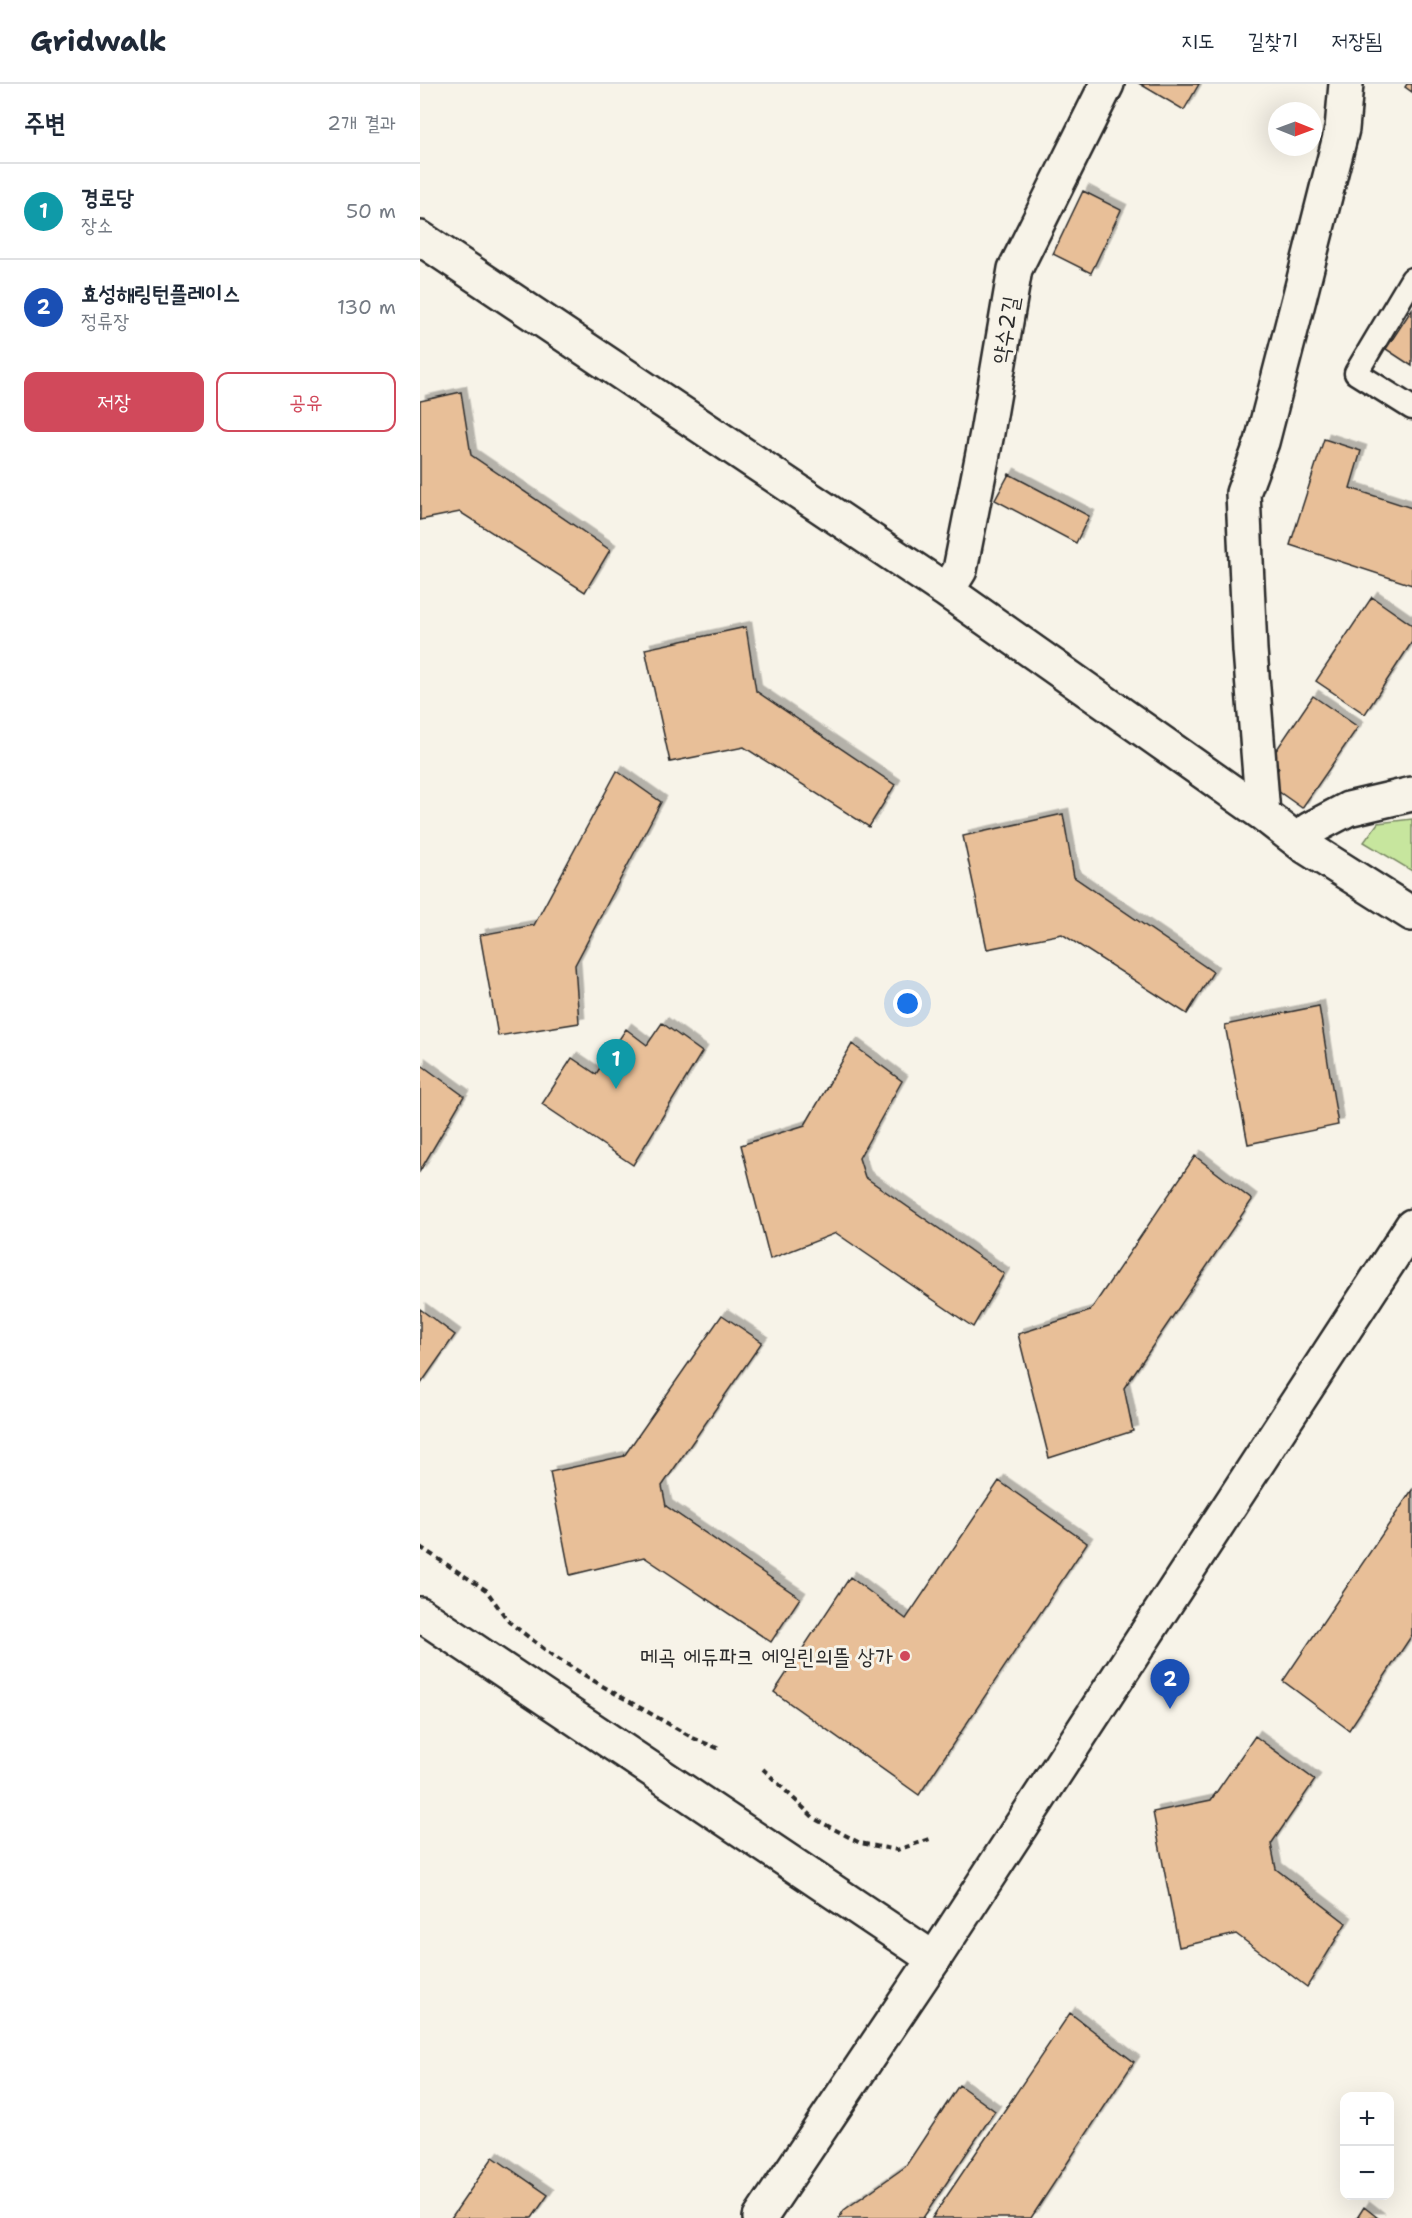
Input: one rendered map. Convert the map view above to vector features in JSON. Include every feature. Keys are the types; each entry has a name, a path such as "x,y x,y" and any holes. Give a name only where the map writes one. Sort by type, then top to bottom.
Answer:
{"street":[{"name":"약수2길","path":"947,591 960,570 987,433 1015,269 1107,84"},
{"path":"1263,814 1250,650 1243,493 1262,442 1300,295 1341,129 1346,84"},
{"path":"420,238 947,591 1263,814 1303,845 1412,914"},
{"path":"1303,845 1310,829 1348,808 1412,794"},
{"path":"760,2218 934,1959 1412,1226"},
{"path":"420,1614 934,1959"}],"lane":[{"path":"1412,279 1356,373 1412,408"}],"path":[{"path":"420,1547 486,1590 509,1622 552,1655 693,1738 722,1750"},
{"path":"763,1769 815,1819 860,1843 897,1850 933,1838"}],"green space":[{"path":"1412,819 1412,871 1364,842 1378,823"}],"building":[{"path":"1140,84 1199,84 1184,110"},
{"path":"1407,84 1412,84 1412,92 1405,87"},
{"path":"1083,191 1121,210 1091,273 1053,254"},
{"path":"1412,309 1412,366 1386,349"},
{"path":"461,392 471,455 610,550 585,592 460,512 420,520 420,401"},
{"path":"1324,439 1361,451 1350,488 1412,508 1412,585 1290,545"},
{"path":"1009,474 1089,516 1076,543 995,500"},
{"path":"1372,597 1412,625 1412,642 1365,714 1316,681"},
{"path":"746,627 756,691 895,785 869,827 744,747 670,762 645,649"},
{"path":"1313,696 1358,727 1302,808 1268,784 1279,768 1269,761"},
{"path":"617,771 661,802 575,965 579,1023 498,1036 480,935 534,925"},
{"path":"1063,814 1074,877 1213,972 1187,1014 1062,934 987,949 963,836"},
{"path":"1319,1006 1338,1125 1248,1144 1225,1025"},
{"path":"662,1023 702,1052 633,1165 542,1104 572,1058 596,1074 626,1029 647,1045"},
{"path":"852,1044 902,1081 859,1158 865,1177 1004,1274 973,1327 836,1233 770,1259 741,1145 805,1125"},
{"path":"420,1064 464,1096 420,1171"},
{"path":"1195,1156 1252,1200 1124,1388 1133,1431 1049,1458 1018,1334 1090,1311"},
{"path":"420,1309 455,1335 420,1385"},
{"path":"722,1315 762,1342 662,1486 666,1506 800,1598 771,1642 644,1557 570,1575 550,1472 624,1456"},
{"name":"메곡 에듀파크 에일린의뜰 상가","path":"999,1481 1087,1543 919,1795 774,1692 850,1577 906,1619"},
{"path":"1412,1490 1412,1635 1349,1730 1283,1681"},
{"path":"1255,1736 1315,1780 1271,1844 1276,1869 1346,1923 1307,1987 1236,1934 1179,1947 1153,1812 1211,1800"},
{"path":"1070,2013 1134,2062 1031,2218 932,2218"},
{"path":"959,2085 995,2111 923,2218 839,2218 844,2210 905,2167"},
{"path":"493,2157 548,2195 532,2218 451,2218"},
{"path":"1364,2207 1378,2218 1357,2218"}],"place":[{"name":"경로당","path":"616,1089"},
{"name":"메곡 에듀파크 에일린의뜰 상가","path":"905,1656"},
{"name":"효성해링턴플레이스","path":"1170,1709"}]}
